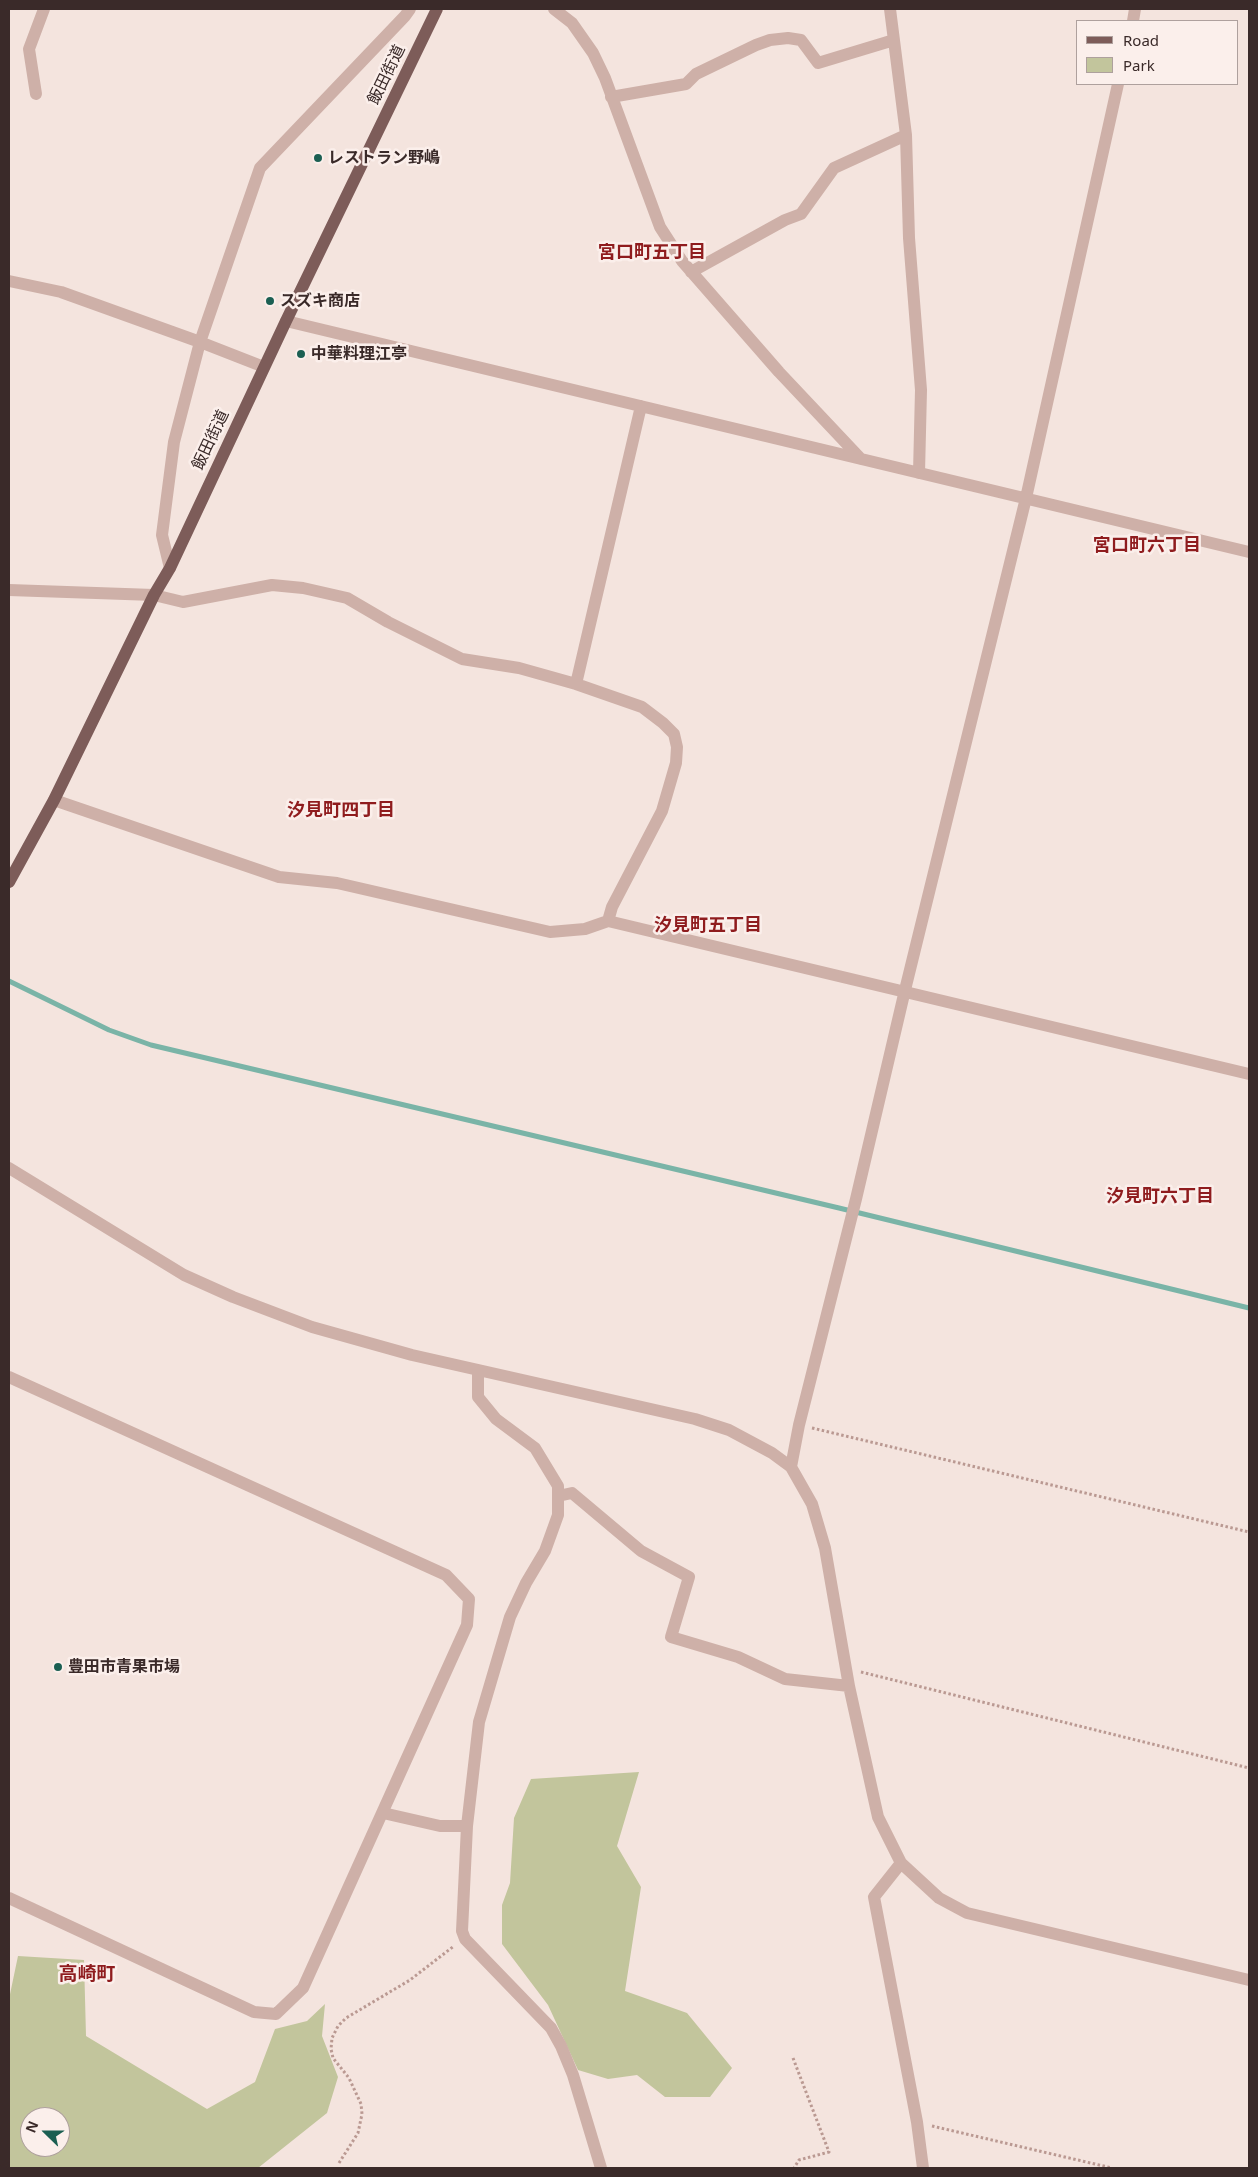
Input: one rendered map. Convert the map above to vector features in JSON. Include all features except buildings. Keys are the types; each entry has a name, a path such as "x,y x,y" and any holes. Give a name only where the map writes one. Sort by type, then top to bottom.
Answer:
{"main road":[{"name":"飯田街道","path":"9,882 54,800 154,595 170,568 436,9"}],"street":[{"path":"36,94 29,49 44,9"},
{"path":"170,568 162,535 174,442 200,342 260,168 408,13 394,9"},
{"path":"554,9 572,22 584,38 605,78 660,227 691,272 773,365 861,459"},
{"path":"890,9 906,135 908,238 921,390 919,473"},
{"path":"611,97 686,84 696,74 770,40 788,38 801,40 818,63 894,40"},
{"path":"791,1467 799,1425 851,1222 905,990 1026,498 1118,85"},
{"path":"691,272 786,220 801,214 834,168 906,135"},
{"path":"9,281 61,292 264,367"},
{"path":"286,321 1249,552"},
{"path":"576,684 641,406"},
{"path":"9,590 154,595 183,602 272,584 303,588 346,598 388,622 462,659 519,668 576,684 642,707 674,734 677,747 672,779 662,810 612,907 608,920"},
{"path":"54,800 279,877 337,883 550,932 585,929 608,920 1249,1074"},
{"path":"9,1168 184,1275 233,1297 312,1327 412,1355 695,1419 729,1430 772,1453 791,1467 812,1504 825,1548 849,1686 878,1817 901,1863 940,1898 968,1913 1249,1980"},
{"path":"478,1370 478,1397 496,1419 535,1448 558,1486 558,1515 545,1551 526,1582 510,1617 481,1713 467,1826 462,1931 464,1938 551,2028 561,2046 572,2075 601,2168"},
{"path":"9,1377 446,1575 469,1599 467,1625 303,1988 276,2014 254,2012 9,1898"},
{"path":"558,1496 572,1494 641,1551 688,1577 671,1637 738,1657 784,1679 849,1686"},
{"path":"383,1813 440,1826 467,1826"},
{"path":"901,1863 874,1896 917,2122 923,2168"}],"path":[{"path":"799,1425 1249,1532"},
{"path":"846,1668 1249,1768"},
{"path":"339,2163 358,2133 362,2114 361,2104 349,2078 333,2058 331,2049 338,2026 346,2018 410,1980 464,1938"},
{"path":"793,2058 829,2152 799,2160 794,2168"},
{"path":"917,2122 1112,2168"}],"green space":[{"path":"639,1772 617,1846 641,1887 625,1991 687,2013 732,2068 710,2097 665,2097 637,2075 608,2079 578,2070 548,2005 502,1944 502,1905 510,1883 514,1818 531,1779"},
{"path":"18,1956 84,1960 86,2036 207,2109 255,2082 275,2029 307,2021 325,2004 322,2036 338,2077 327,2113 258,2168 9,2168 9,1999"}],"waterway":[{"path":"9,981 109,1030 151,1045 839,1208 1249,1308"}],"place":[{"name":"レストラン野嶋","path":"318,158"},
{"name":"スズキ商店","path":"270,301"},
{"name":"中華料理江亭","path":"301,354"},
{"name":"豊田市青果市場","path":"58,1667"}],"district":[{"name":"宮口町五丁目","path":"652,253"},
{"name":"宮口町六丁目","path":"1147,546"},
{"name":"汐見町四丁目","path":"341,811"},
{"name":"汐見町五丁目","path":"708,926"},
{"name":"汐見町六丁目","path":"1160,1197"},
{"name":"高崎町","path":"87,1975"}]}
